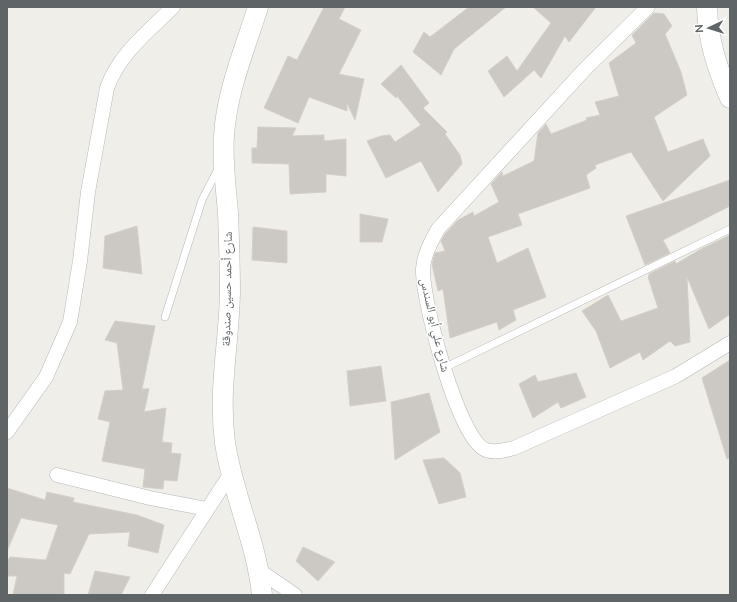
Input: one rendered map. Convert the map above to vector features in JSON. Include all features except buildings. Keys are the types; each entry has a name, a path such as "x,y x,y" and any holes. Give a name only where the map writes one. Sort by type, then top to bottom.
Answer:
{"main road":[{"name":"شارع أحمد حسين صندوقة","path":"258,7 230,94 224,134 223,160 229,234 230,292 228,332 223,373 222,417 230,472 260,571 262,595"},
{"path":"707,7 707,26 712,50 718,70 730,98"}],"street":[{"path":"7,432 46,377 70,322 80,261 88,192 106,88 112,74 128,52 173,7"},
{"name":"شارع علي أبو السندس","path":"648,7 585,70 435,234 424,261 424,286 444,368 461,415 473,439 483,448 498,451 514,448 676,376 730,343"},
{"path":"152,595 230,472"},
{"path":"57,475 150,498 207,509"},
{"path":"260,571 295,595"}],"lane":[{"path":"165,317 202,200 223,160"},
{"path":"444,368 730,229"}]}
